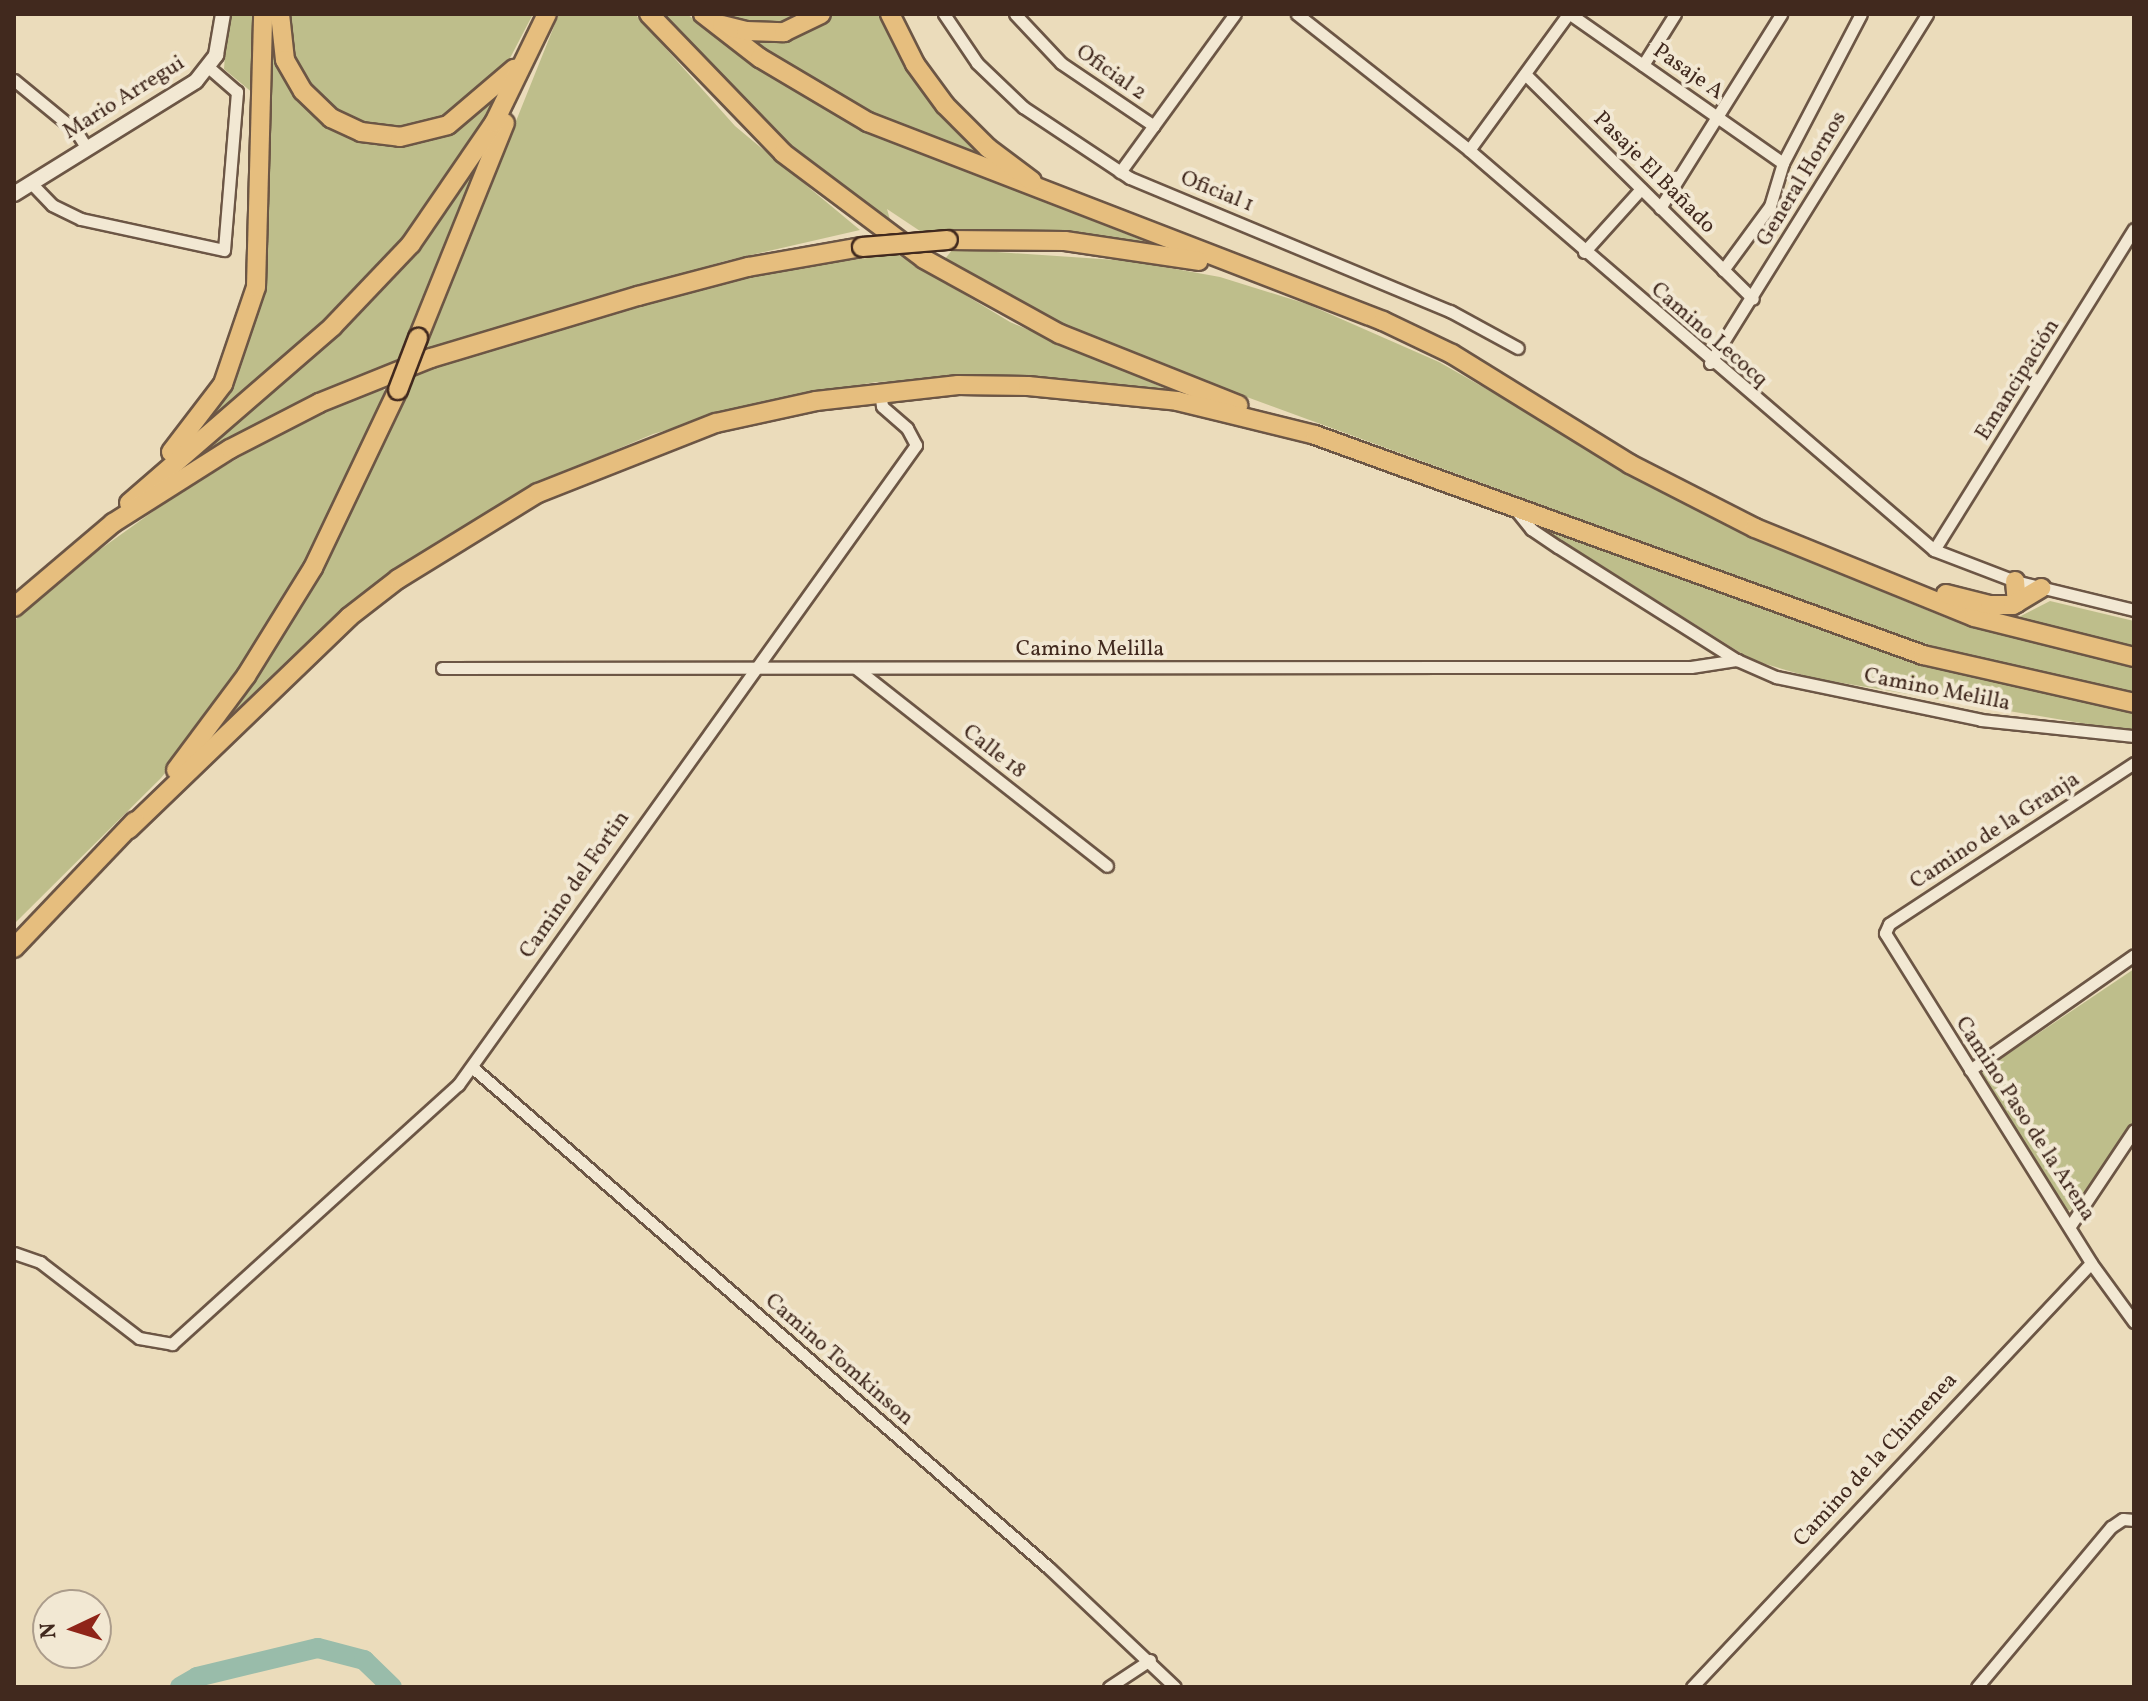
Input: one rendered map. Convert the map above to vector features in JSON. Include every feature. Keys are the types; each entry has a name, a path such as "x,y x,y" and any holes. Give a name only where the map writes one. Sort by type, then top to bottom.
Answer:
{"highway":[{"path":"67,558 200,419 223,384 248,321 259,250 263,14"},
{"path":"280,14 285,60 303,91 346,127 382,137 431,132 461,118 504,83 538,34"},
{"path":"129,829 211,726 299,591 349,502 398,390 547,14"},
{"path":"649,14 783,153 924,259 1060,334 1315,435 1923,655 2134,703"},
{"path":"707,18 770,33 799,27 821,14"},
{"path":"890,14 915,64 960,121 1023,175 1066,199"},
{"path":"707,18 789,77 868,122 1383,321 1452,354 1630,464 1830,561 1974,617 2134,657"},
{"path":"14,607 333,326 401,255 466,169 538,34"},
{"path":"67,558 230,449 374,380 693,280 862,247 948,240 1065,241 1210,262 1268,279"},
{"path":"14,948 129,829 349,617 477,527 538,493 661,441 716,423 880,392 972,385 1110,392 1200,406 1315,435"},
{"path":"1830,561 1859,563 1968,601 2017,603 2041,588"},
{"path":"2015,581 2017,603"}],"street":[{"name":"Mario Arregui","path":"14,194 86,147 184,90 209,68 222,35 223,14"},
{"name":"Oficial 2","path":"1015,14 1061,63 1154,126"},
{"path":"1120,172 1235,14"},
{"name":"Camino Lecocq","path":"1297,14 1469,150 1710,363 1934,550 2015,581 2134,610"},
{"path":"1469,150 1527,76 1569,14"},
{"name":"Pasaje A","path":"1569,14 1783,163"},
{"path":"1643,65 1675,14"},
{"path":"1660,208 1781,14"},
{"path":"1723,270 1770,206 1783,163 1861,14"},
{"name":"General Hornos","path":"1710,363 1753,299 1927,14"},
{"name":"Oficial 1","path":"949,16 977,63 1023,107 1120,172 1383,287 1450,311 1518,348"},
{"path":"31,183 52,205 81,219 224,250 237,92 209,68"},
{"name":"Pasaje El Bañado","path":"1527,76 1753,299"},
{"path":"14,80 76,131 86,147"},
{"path":"1584,252 1641,189"},
{"name":"Emancipación","path":"1934,550 2134,229"},
{"name":"Camino del Fortin","path":"14,1253 40,1262 132,1334 166,1346 180,1339 472,1067 916,445 907,428 882,406 880,392"},
{"name":"Camino Melilla","path":"1512,506 1531,529 1737,660 1798,683 1981,720 2134,736"},
{"name":"Camino Melilla","path":"442,668 1675,668 1737,660"},
{"name":"Calle 18","path":"857,669 1107,866"},
{"name":"Camino de la Granja","path":"1885,936 1889,924 2134,763"},
{"name":"Camino Paso de la Arena","path":"1885,936 2091,1263 2134,1322"},
{"path":"1970,1070 2134,955"},
{"name":"Camino Tomkinson","path":"472,1067 1150,1660 1175,1687"},
{"path":"2070,1226 2134,1130"},
{"name":"Camino de la Chimenea","path":"1692,1687 2091,1263"},
{"path":"1977,1687 2128,1520"},
{"path":"1109,1687 1150,1660"}],"green space":[{"path":"228,14 257,14 254,94 224,69"},
{"path":"268,14 275,14 289,81 385,143 491,100 495,104 411,233 367,284 201,432 198,428 245,343"},
{"path":"286,14 533,14 507,64 462,110 419,128 382,130 347,119 312,94 294,63"},
{"path":"559,14 635,14 735,126 860,230 725,261 424,350"},
{"path":"660,14 687,14 746,61 860,129 1149,243 1032,230 920,231 887,209 891,223 792,150"},
{"path":"719,14 815,14 787,27 728,20"},
{"path":"830,14 882,14 927,95 1001,164 880,122 746,39 823,21"},
{"path":"503,110 401,358 276,414 181,469 348,318"},
{"path":"953,249 1131,261 1220,277 1307,304 1439,362 1742,534 1946,618 2134,668 2134,693 1972,658 1885,631 1157,364 1032,310 944,260"},
{"path":"897,254 1010,322 1178,394 1027,377 876,382 772,400 653,434 540,482 436,542 328,624 222,723 327,562 414,373 699,288 770,271"},
{"path":"380,387 390,395 332,523 216,710 161,778 14,924 14,621 77,566 183,490 304,420"},
{"path":"1545,530 1922,664 2134,713 2134,732 1813,678 1752,660"},
{"path":"2050,601 2134,621 2134,647 2017,618"},
{"path":"2134,969 2134,1121 2074,1209 2065,1211 1978,1074"}],"waterway":[{"path":"180,1687 197,1677 318,1648 364,1660 392,1687"}]}
